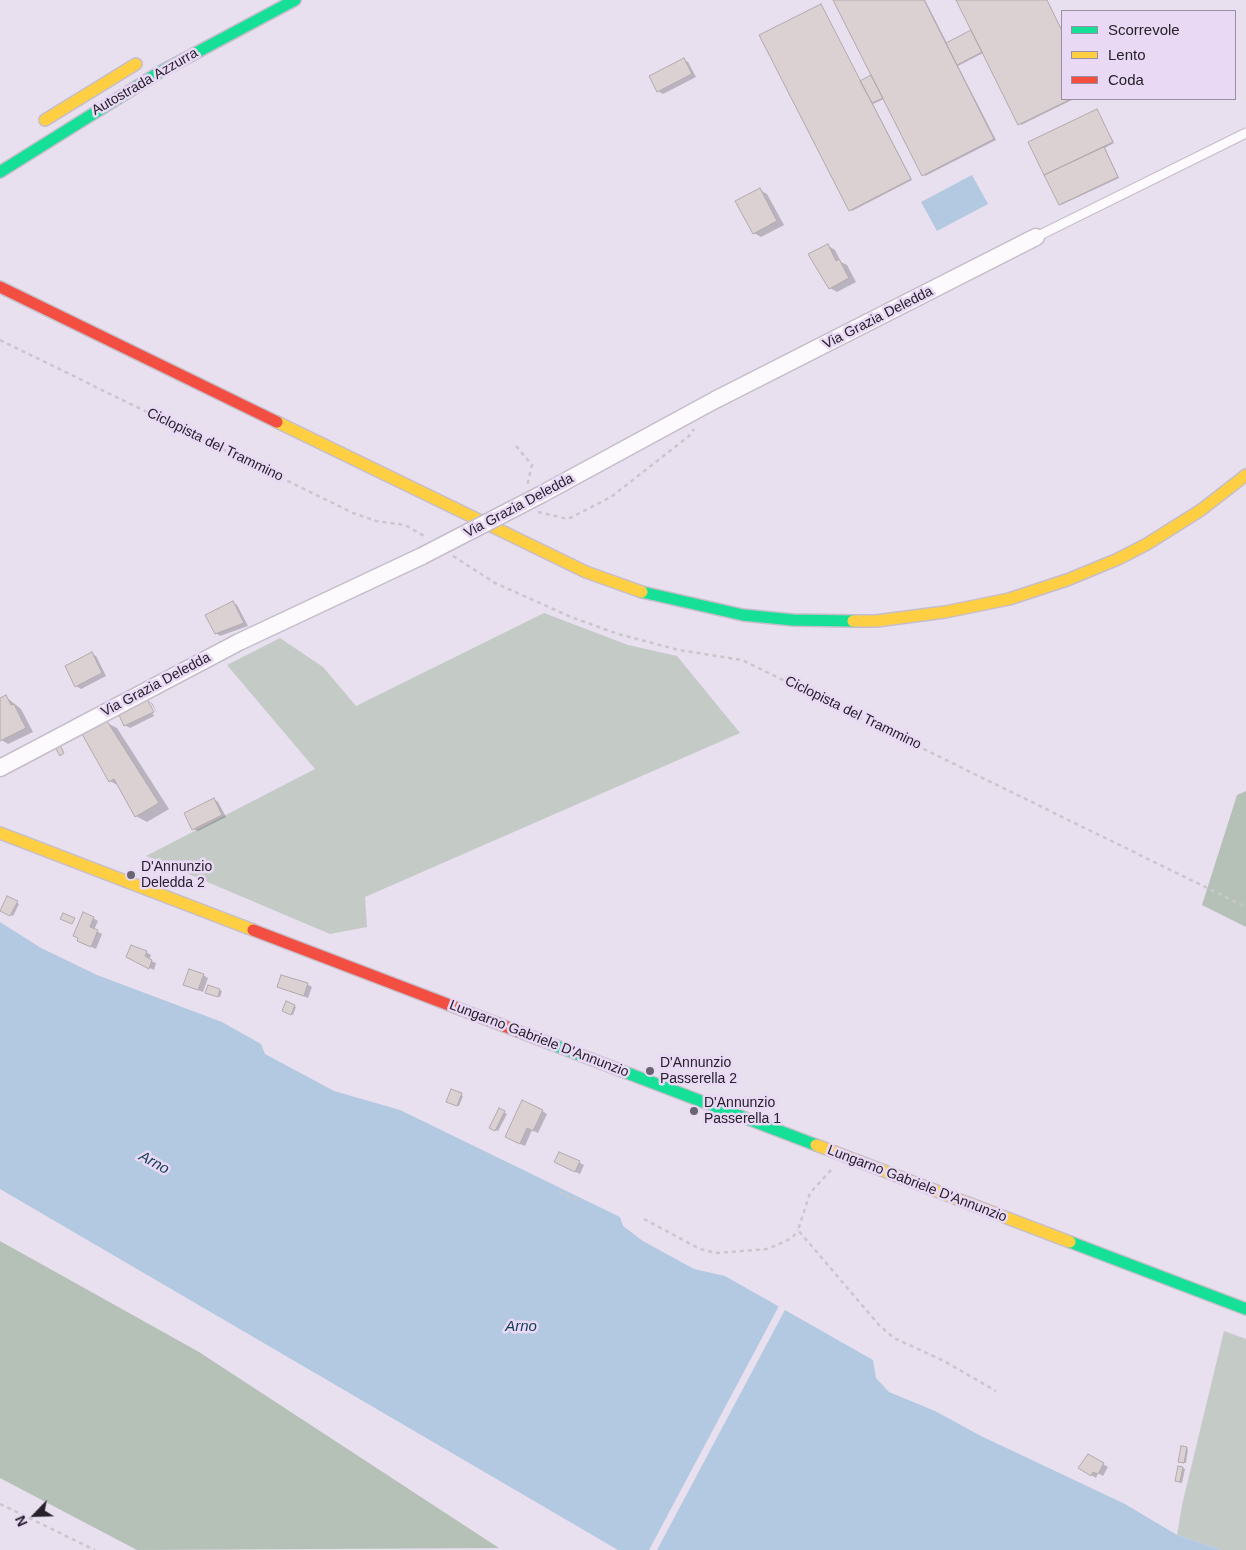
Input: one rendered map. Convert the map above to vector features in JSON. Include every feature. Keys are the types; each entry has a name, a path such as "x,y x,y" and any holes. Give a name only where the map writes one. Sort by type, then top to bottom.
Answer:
{"main road":[{"name":"Autostrada Azzurra","path":"0,172 113,100 249,22 295,0"},
{"name":"Autostrada Azzurra","path":"32,129 95,87 145,59"},
{"path":"0,287 586,572 654,596 743,615 792,620 876,621 936,614 1009,599 1067,580 1140,548 1194,515 1246,475"},
{"name":"Lungarno Gabriele D'Annunzio","path":"0,833 1246,1309"}],"street":[{"name":"Via Grazia Deledda","path":"0,768 239,642 422,556 716,400 1036,237"}],"lane":[{"path":"1036,237 1246,133"}],"path":[{"name":"Ciclopista del Trammino","path":"0,340 353,513 376,521 406,525 431,541"},
{"name":"Ciclopista del Trammino","path":"448,552 495,583 571,617 618,634 679,650 742,660 1246,907"},
{"path":"644,1219 700,1249 716,1253 768,1249 792,1238 798,1230 810,1193 844,1156"},
{"path":"560,1192 576,1200 578,1196"},
{"path":"798,1230 879,1325 894,1338 944,1361 996,1391"},
{"path":"0,1504 95,1550"}],"shaded area":[{"path":"544,613 628,645 677,656 740,733 365,897 367,927 330,934 146,856 315,769 227,665 280,638 323,667 356,706"},
{"path":"1246,791 1246,927 1202,905 1237,795"},
{"path":"0,1241 199,1352 499,1548 137,1550 0,1478"},
{"path":"1224,1331 1246,1339 1246,1550 1222,1550 1177,1535 1182,1505"}],"water":[{"path":"972,175 988,204 937,231 921,202"},
{"name":"Arno","path":"0,922 41,948 97,975 222,1022 261,1044 265,1054 334,1091 400,1110 620,1217 623,1226 643,1241 694,1269 725,1276 873,1360 876,1378 889,1392 935,1411 981,1436 1125,1504 1177,1535 1222,1550 618,1550 0,1189"}],"pier":[{"path":"780,1304 786,1308 657,1550 649,1550"}],"building":[{"path":"833,0 924,0 994,139 922,176"},
{"path":"956,0 1047,0 1061,29 1061,100 1069,100 1018,125"},
{"path":"821,4 911,179 849,211 759,35"},
{"path":"971,30 982,52 957,65 946,43"},
{"path":"684,58 692,74 657,92 649,76"},
{"path":"871,75 883,98 872,103 860,81"},
{"path":"1097,109 1113,142 1044,175 1028,142"},
{"path":"1104,147 1118,177 1059,205 1044,175"},
{"path":"760,188 777,221 753,234 735,201"},
{"path":"828,244 836,261 839,259 849,278 829,289 808,254"},
{"path":"233,601 244,623 215,634 205,615"},
{"path":"92,652 102,673 75,687 65,666"},
{"path":"6,695 11,705 14,704 26,728 0,741 0,698"},
{"path":"147,699 154,712 124,726 118,713"},
{"path":"107,721 159,803 135,817 114,779 109,782 82,734"},
{"path":"60,745 64,753 60,756 55,747"},
{"path":"214,798 222,815 192,830 184,813"},
{"path":"7,896 18,901 10,916 0,911"},
{"path":"83,912 94,917 90,927 98,930 91,947 77,941 78,938 73,936"},
{"path":"63,913 75,918 72,924 60,919"},
{"path":"131,945 147,951 145,956 152,960 149,969 126,957"},
{"path":"189,969 204,974 198,990 183,985"},
{"path":"281,975 308,983 304,996 277,987"},
{"path":"208,985 220,989 218,997 205,993"},
{"path":"286,1001 295,1005 291,1015 282,1011"},
{"path":"451,1089 462,1093 457,1106 446,1102"},
{"path":"522,1100 543,1110 533,1131 527,1128 520,1144 505,1137"},
{"path":"499,1108 505,1111 495,1131 489,1128"},
{"path":"559,1152 580,1161 575,1172 554,1162"},
{"path":"1181,1446 1187,1447 1184,1463 1178,1462"},
{"path":"1088,1454 1104,1463 1098,1474 1093,1472 1091,1476 1078,1468"},
{"path":"1178,1466 1183,1467 1180,1482 1175,1481"}],"traffic: fast":[{"path":"0,172 160,72 295,0"},
{"path":"642,592 743,615 793,620 853,621"},
{"path":"546,1042 816,1145"},
{"path":"1070,1242 1246,1309"}],"traffic: slow":[{"path":"45,120 136,64"},
{"path":"277,422 586,572 642,592"},
{"path":"853,621 876,621 945,612 1009,599 1067,580 1118,559 1147,544 1201,510 1246,475"},
{"path":"0,833 253,930"},
{"path":"816,1145 1070,1242"}],"traffic: jam":[{"path":"0,287 277,422"},
{"path":"253,930 546,1042"}],"place":[{"name":"D'Annunzio Deledda 2","path":"131,875"},
{"name":"D'Annunzio Passerella 2","path":"650,1071"},
{"name":"D'Annunzio Passerella 1","path":"694,1111"}]}
